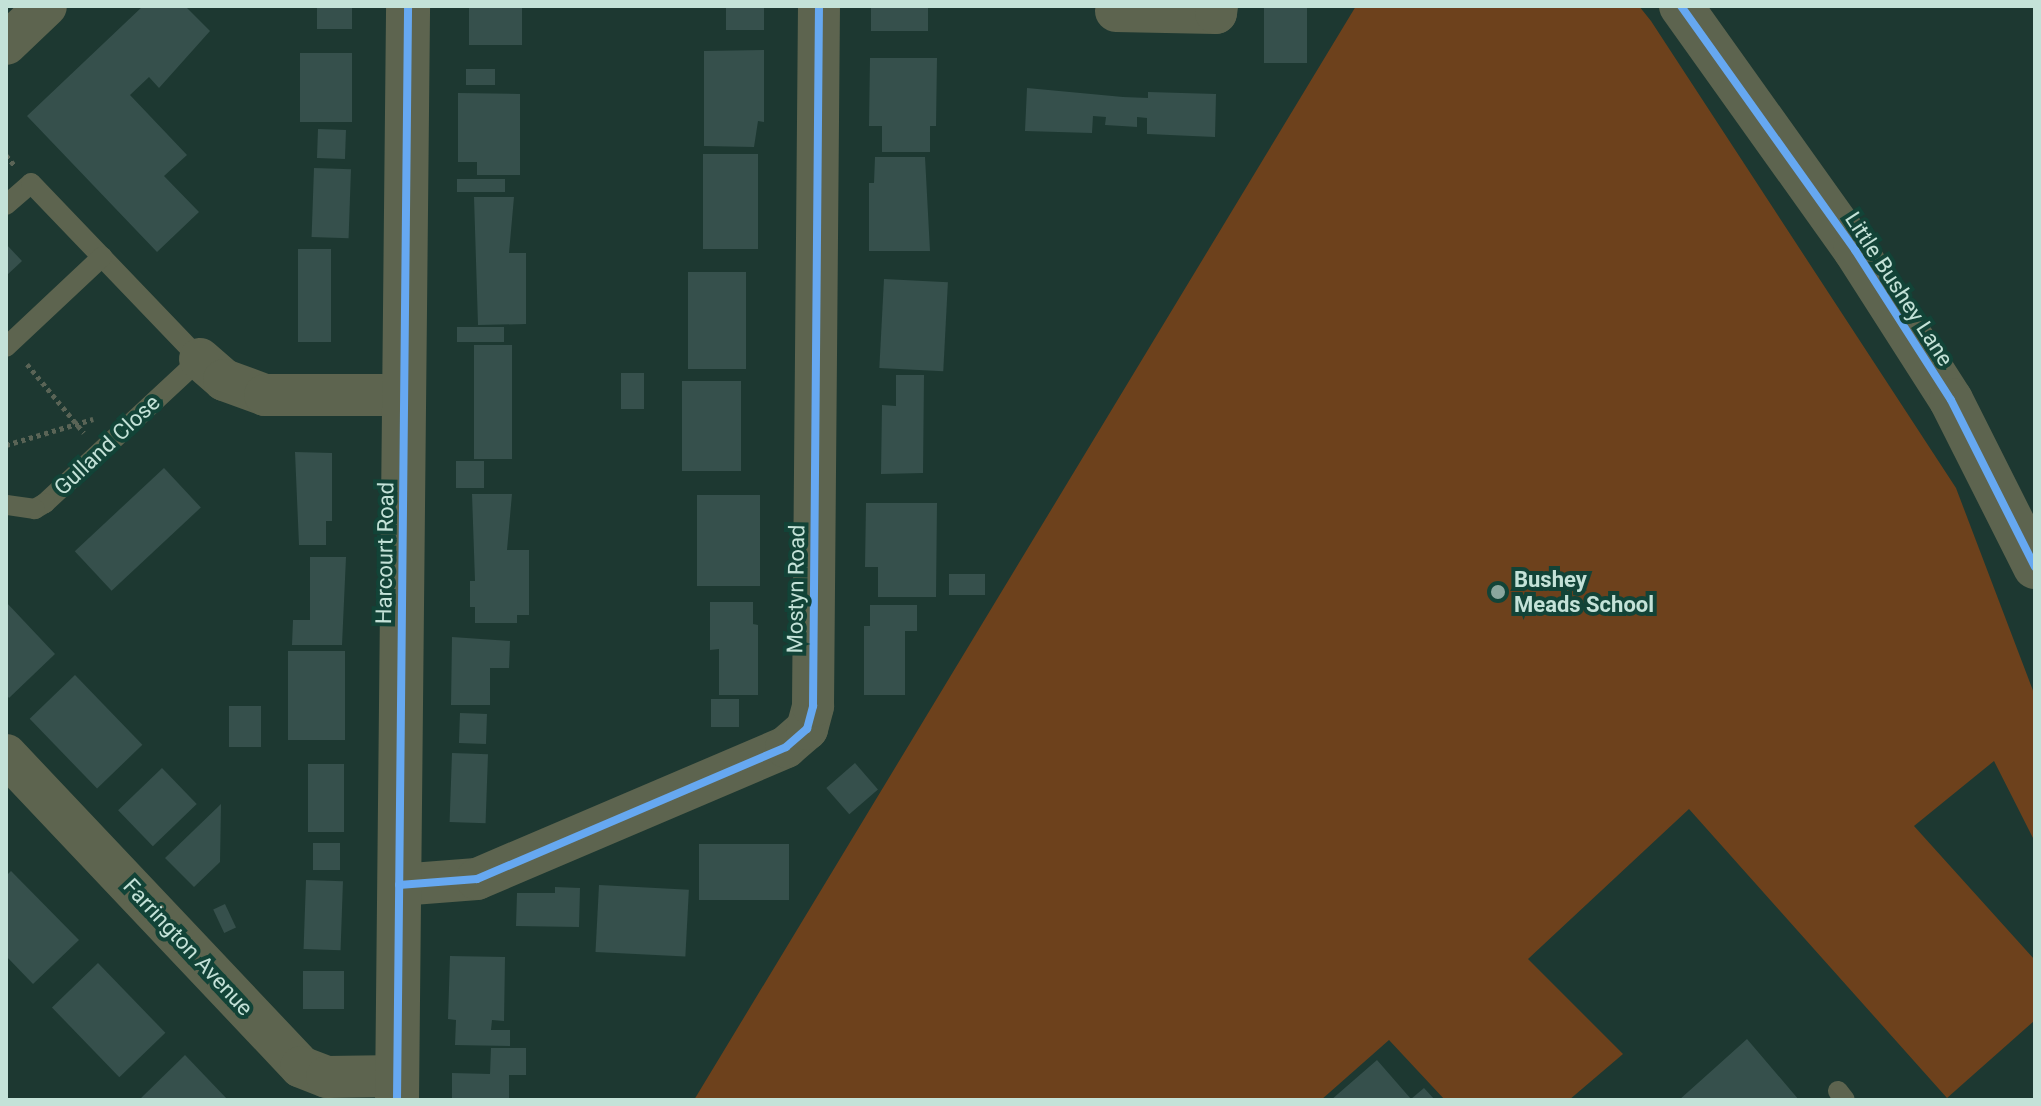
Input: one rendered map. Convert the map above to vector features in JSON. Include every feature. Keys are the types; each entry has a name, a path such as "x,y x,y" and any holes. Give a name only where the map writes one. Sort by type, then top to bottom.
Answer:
{"street":[{"path":"6,44 46,6"},
{"name":"Harcourt Road","path":"398,1088 408,6"},
{"name":"Mostyn Road","path":"399,885 477,879 786,747 807,729 813,706 819,6"},
{"path":"1116,11 1216,13 1217,6"},
{"name":"Little Bushey Lane","path":"1681,6 1855,250 1951,400 2035,567"},
{"path":"200,359 224,380 265,395 404,395"},
{"name":"Farrington Avenue","path":"6,755 301,1067 327,1077 398,1088"}],"lane":[{"path":"6,205 31,183 200,359"},
{"path":"8,345 102,257"},
{"name":"Gulland Close","path":"6,505 35,509 200,359"}],"path":[{"path":"8,345 99,452"}],"shaded area":[{"name":"Bushey Meads School","path":"1356,6 1639,6 1651,21 1956,488 2035,696 2035,842 1994,761 1914,826 2035,960 2035,1020 1947,1098 1689,809 1528,959 1623,1054 1569,1100 1445,1100 1389,1040 1321,1100 694,1100"}],"building":[{"path":"143,6 185,6 210,31 159,88 149,77 130,95 187,155 164,176 199,212 157,252 27,116"},
{"path":"317,6 352,6 352,29 317,29"},
{"path":"469,6 522,6 522,45 469,45"},
{"path":"726,6 764,6 764,30 726,30"},
{"path":"871,6 928,6 928,31 871,31"},
{"path":"1264,6 1307,6 1307,63 1264,63"},
{"path":"764,50 764,122 758,121 754,147 704,146 704,51"},
{"path":"300,53 352,53 352,122 300,122"},
{"path":"870,58 937,58 936,126 930,126 930,152 882,152 882,126 869,126"},
{"path":"466,69 495,69 495,85 466,85"},
{"path":"1027,88 1148,98 1148,92 1216,94 1215,137 1147,134 1147,118 1137,117 1137,127 1105,125 1106,117 1093,116 1092,133 1025,131"},
{"path":"458,93 520,94 520,175 477,175 477,162 458,162"},
{"path":"318,129 346,130 345,159 317,158"},
{"path":"703,154 758,154 758,249 703,249"},
{"path":"875,157 925,157 930,251 869,251 869,183 874,183"},
{"path":"314,168 351,169 349,238 312,237"},
{"path":"457,179 505,179 505,192 457,192"},
{"path":"474,197 514,197 509,253 526,253 526,324 478,325"},
{"path":"6,244 22,261 6,276"},
{"path":"298,249 331,249 331,342 298,342"},
{"path":"688,272 746,272 746,369 688,369"},
{"path":"884,279 948,282 943,371 879,368"},
{"path":"457,327 504,327 504,342 457,342"},
{"path":"474,345 512,345 512,459 474,459"},
{"path":"621,373 644,373 644,409 621,409"},
{"path":"896,375 924,375 923,473 881,474 882,405 896,406"},
{"path":"682,381 741,381 741,471 682,471"},
{"path":"295,452 332,453 332,521 326,521 326,545 299,545"},
{"path":"456,461 484,461 484,488 456,488"},
{"path":"164,468 201,507 112,591 75,551"},
{"path":"472,494 512,494 507,550 529,550 529,615 517,615 517,623 475,623 475,607 470,607 470,581 475,581"},
{"path":"697,495 760,495 760,586 697,586"},
{"path":"866,503 937,503 936,597 878,597 878,567 865,567"},
{"path":"310,557 346,557 342,645 292,645 293,620 310,620"},
{"path":"949,574 985,574 985,595 949,595"},
{"path":"6,602 55,654 9,698 6,694"},
{"path":"710,602 753,602 753,624 758,625 758,695 719,695 719,649 710,650"},
{"path":"870,605 917,605 917,631 905,631 905,695 864,695 864,626 870,626"},
{"path":"452,637 510,641 509,668 490,668 490,705 451,705"},
{"path":"288,651 345,651 345,740 288,740"},
{"path":"75,675 142,745 97,789 30,719"},
{"path":"711,699 739,699 739,727 711,727"},
{"path":"229,706 261,706 261,747 229,747"},
{"path":"460,713 487,714 486,744 459,743"},
{"path":"452,753 488,754 486,823 450,822"},
{"path":"855,763 878,789 849,814 826,788"},
{"path":"308,764 344,764 344,832 308,832"},
{"path":"162,768 197,804 153,846 118,810"},
{"path":"221,804 220,862 194,887 165,858"},
{"path":"313,843 340,843 340,870 313,870"},
{"path":"699,844 789,844 789,900 699,900"},
{"path":"11,871 79,940 33,984 6,956 6,876"},
{"path":"306,880 343,881 341,950 304,949"},
{"path":"599,885 689,890 685,957 595,952"},
{"path":"555,887 580,888 579,927 516,926 517,893 555,893"},
{"path":"225,904 236,928 224,933 213,909"},
{"path":"450,956 505,957 504,1021 492,1020 491,1030 510,1030 510,1046 455,1045 456,1020 448,1019"},
{"path":"98,963 165,1033 119,1077 52,1007"},
{"path":"303,971 344,971 344,1009 303,1009"},
{"path":"1747,1039 1799,1100 1679,1100 1717,1066"},
{"path":"491,1048 526,1048 526,1075 509,1075 509,1100 452,1100 452,1073 490,1074"},
{"path":"185,1055 228,1100 139,1100"},
{"path":"1377,1060 1411,1099 1424,1088 1435,1100 1331,1100"}],"cycle path":[{"path":"397,1100 408,6"},
{"path":"399,885 477,879 786,747 807,729 813,706 819,6"},
{"path":"1681,6 1855,250 1951,400 2035,567"}],"place":[{"name":"Bushey Meads School","path":"1498,592"}]}
